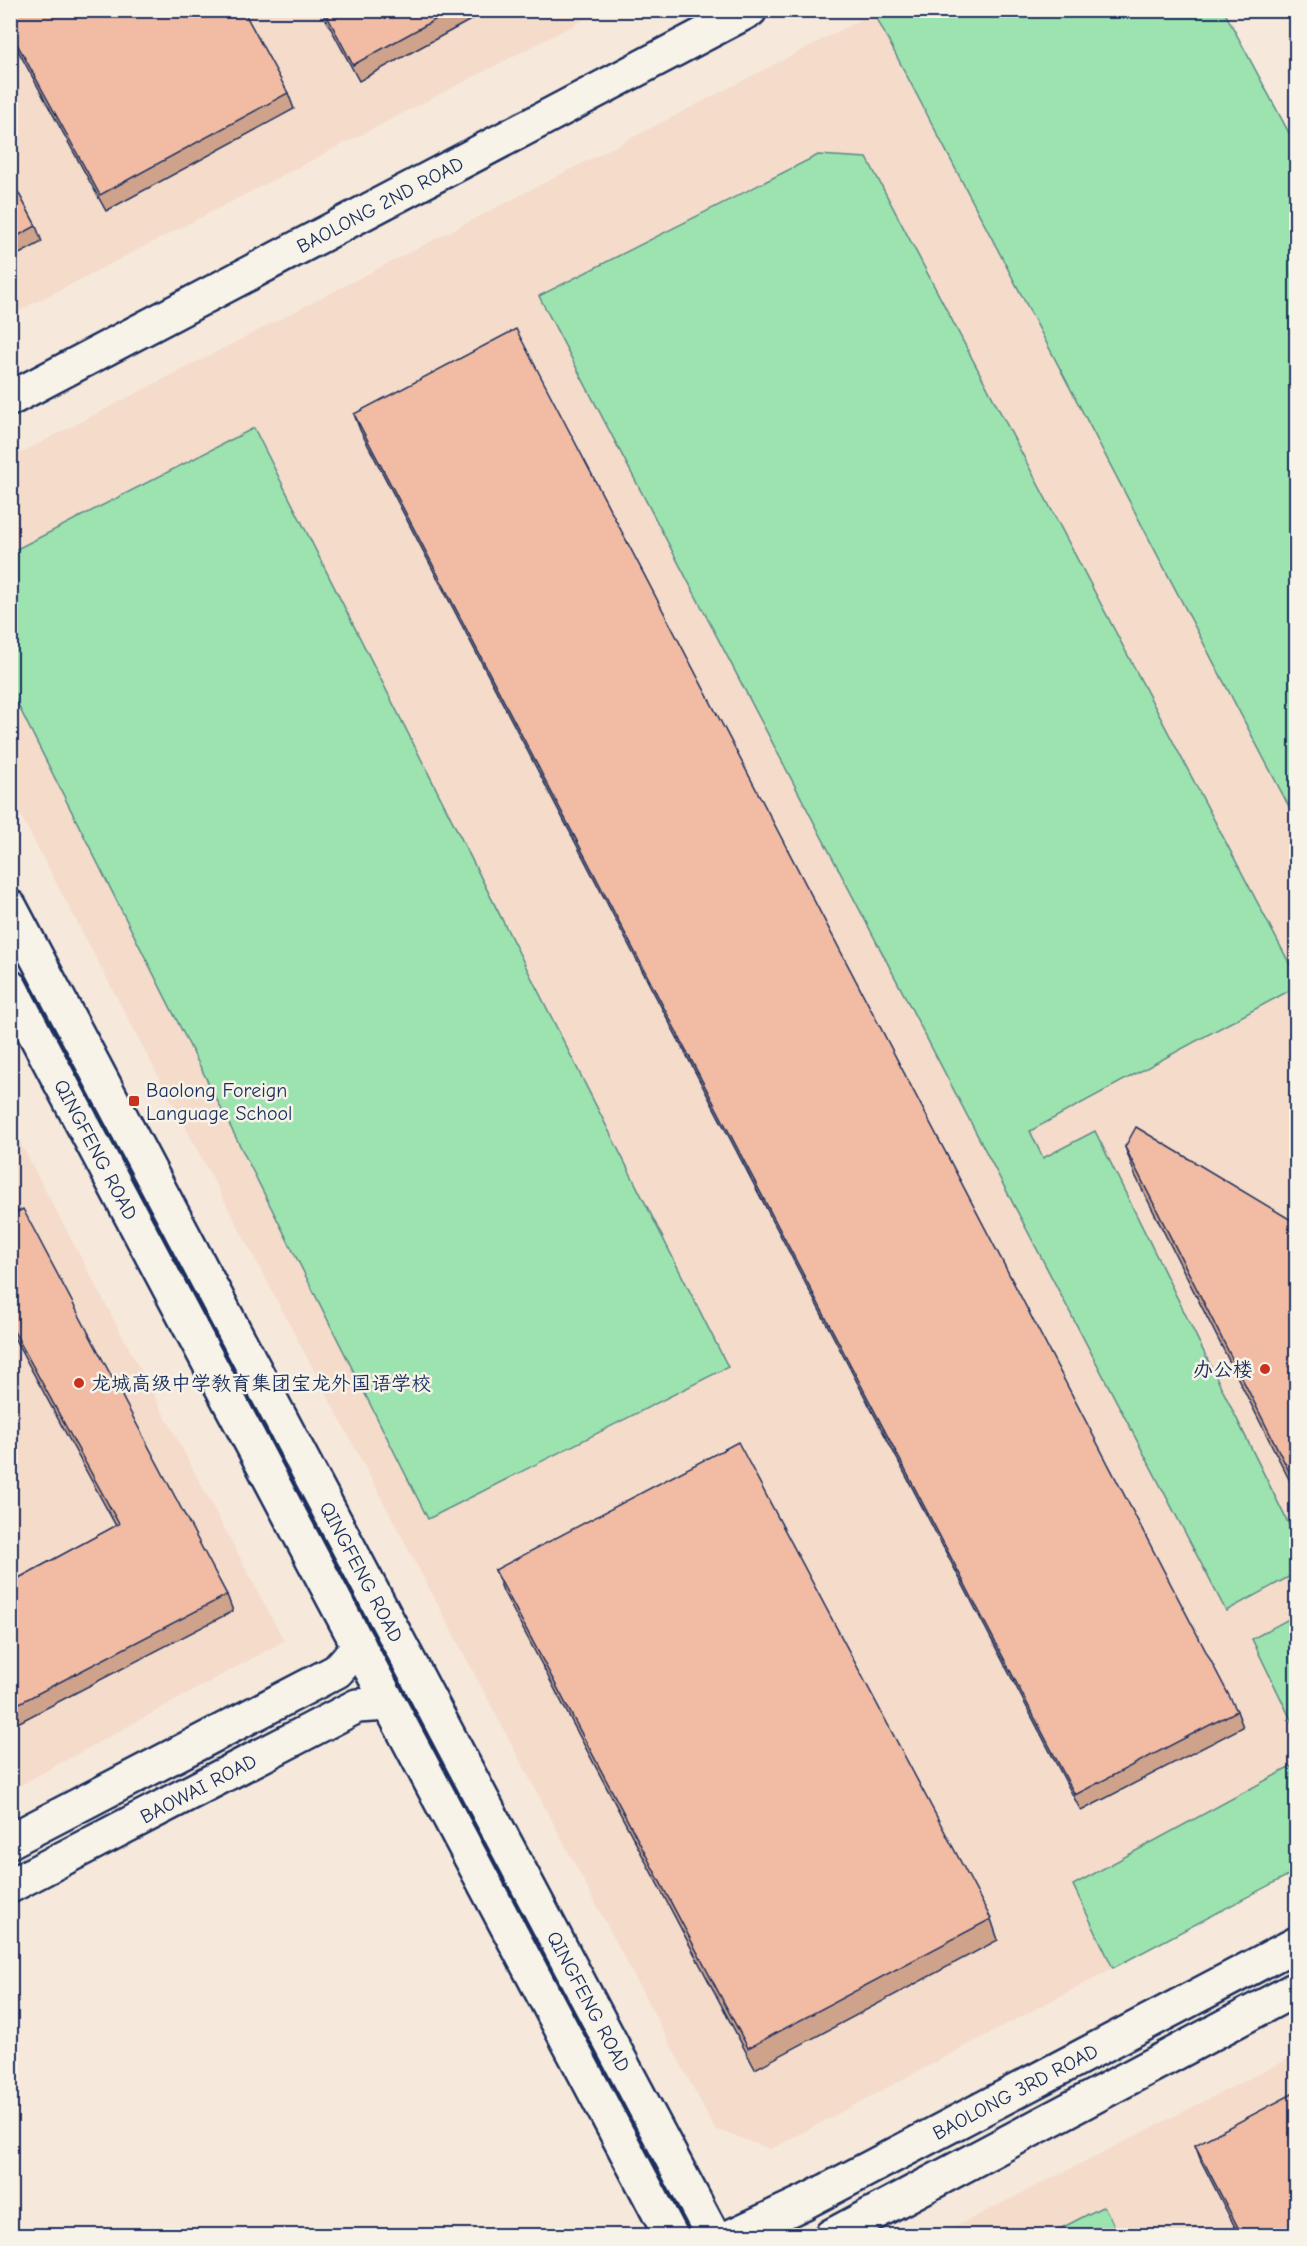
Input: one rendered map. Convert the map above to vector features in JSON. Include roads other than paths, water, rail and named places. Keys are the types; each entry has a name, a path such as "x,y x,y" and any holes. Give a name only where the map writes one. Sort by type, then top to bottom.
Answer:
{"street":[{"name":"BAOLONG 2ND ROAD","path":"10,399 750,10"},
{"name":"QINGFENG ROAD","path":"10,907 713,2235"},
{"name":"QINGFENG ROAD","path":"10,987 670,2235"},
{"name":"BAOWAI ROAD","path":"10,1841 337,1671 359,1646"},
{"name":"BAOWAI ROAD","path":"10,1886 357,1706 389,1704"},
{"name":"BAOLONG 3RD ROAD","path":"732,2235 805,2202 1296,1944"},
{"path":"831,2235 1296,1989"}],"place":[{"name":"Baolong Foreign Language School","path":"134,1101"},
{"name":"办公楼","path":"1265,1369"},
{"name":"龙城高级中学教育集团宝龙外国语学校","path":"79,1383"}]}
